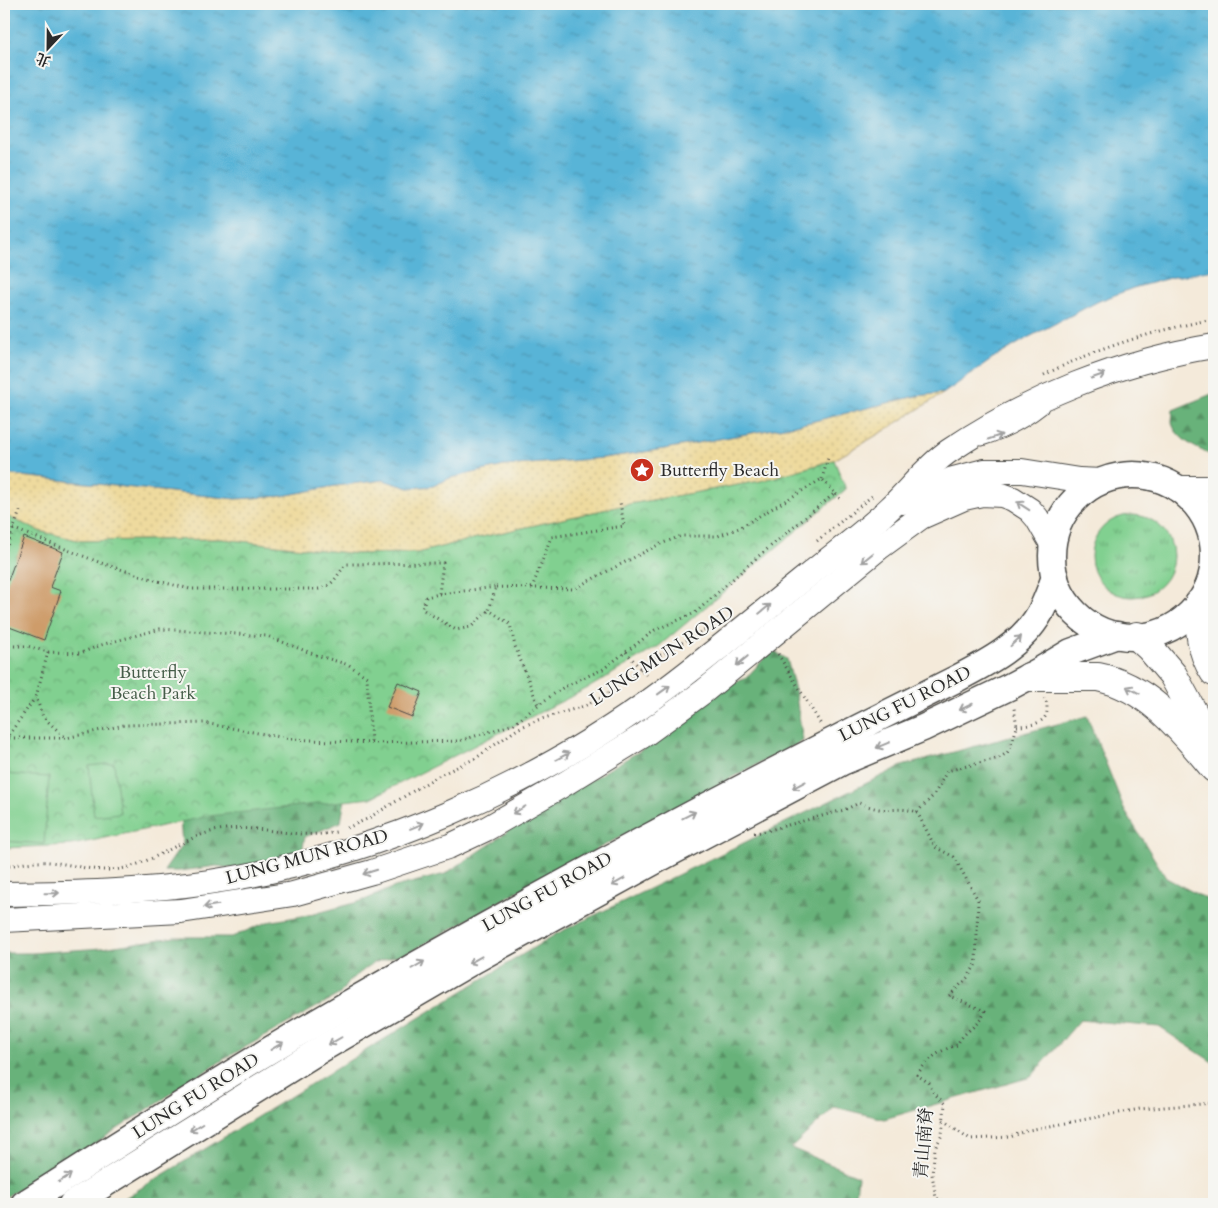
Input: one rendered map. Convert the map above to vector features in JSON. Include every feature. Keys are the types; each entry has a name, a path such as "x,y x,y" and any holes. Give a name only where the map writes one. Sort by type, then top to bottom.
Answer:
{"highway":[{"path":"1206,589 1201,641 1214,672"},
{"path":"1127,636 1154,653 1173,675 1214,751"},
{"path":"1035,686 1098,678 1109,679 1129,687 1148,698 1161,709 1214,768"}],"main road":[{"name":"LUNG MUN ROAD","path":"4,894 92,892 164,887 254,874 293,865 371,842 413,828 469,804 566,755 617,724 697,665 884,500 948,452 1008,416 1073,385 1144,362 1214,346"},
{"path":"884,500 984,471 1022,471 1079,480 1102,481"},
{"name":"LUNG FU ROAD","path":"72,1204 323,1048 660,858 842,762 923,728 1035,686 1071,652 1127,636 1163,631 1176,624 1189,614 1206,589 1214,568 1214,550 1203,515 1194,503 1175,488 1155,478 1140,475 1125,475 1089,486 1071,502 1062,515 1052,544 1051,559 1055,578 1058,589 1066,602 1088,624 1102,631 1127,636"},
{"path":"1175,488 1214,488"},
{"name":"LUNG FU ROAD","path":"905,527 950,503 969,496 992,494 1013,499 1030,510 1037,518 1052,544"},
{"name":"LUNG MUN ROAD","path":"4,920 181,911 294,894 372,872 450,846 562,786 658,725 736,666 905,527"},
{"name":"LUNG FU ROAD","path":"24,1204 172,1110 307,1028 610,856 994,658 1030,628 1046,600 1055,578"}],"path":[{"path":"1040,377 1117,345 1152,334 1214,319"},
{"path":"496,587 489,610 471,627 456,630 422,609 426,597 439,594 496,587 573,589 658,545 682,536 718,536 739,528 822,479 828,458"},
{"path":"822,479 842,501"},
{"path":"5,738 66,738 124,725 204,723 291,738 371,743 459,740 514,724 564,686 603,669 655,630 695,612 835,493"},
{"path":"816,542 884,500"},
{"path":"532,588 551,537 624,526 620,502"},
{"path":"4,554 20,511"},
{"path":"4,525 101,563 158,581 190,588 319,588 327,587 347,564 443,563 439,594"},
{"path":"489,610 510,624 515,646 538,705"},
{"name":"LUNG MUN ROAD","path":"346,829 367,819 438,776 484,753 519,728 584,706 601,698 655,658 717,623"},
{"path":"4,646 27,646 48,652 81,653 100,645 160,629 267,636 316,655 349,665 367,678 371,743"},
{"path":"775,650 825,731"},
{"path":"5,738 36,697 48,652"},
{"path":"626,652 646,675"},
{"path":"1017,726 1028,726 1041,721 1046,716 1046,701 1035,686"},
{"path":"36,697 43,717 66,738"},
{"path":"748,834 844,810 859,803 877,809 905,808 917,812 934,794 947,772 999,758 1007,754 1017,726 1014,710"},
{"name":"青山南脊","path":"917,812 935,846 954,856 978,900 976,964 968,977 949,996 985,1010 982,1020 961,1036 957,1045 946,1048 924,1064 917,1075 929,1083 933,1092 945,1104 942,1135 935,1148 932,1174 936,1198 952,1204"},
{"name":"LUNG MUN ROAD","path":"4,867 39,862 114,870 133,866 194,837 218,830 243,828 315,834 338,831"},
{"path":"943,1120 970,1139 1010,1137 1029,1130 1140,1109 1214,1103"}],"green space":[{"path":"1214,393 1214,455 1202,451 1183,439 1174,428 1172,422 1173,410"},
{"name":"Butterfly Beach Park","path":"834,460 846,489 659,646 590,687 371,798 209,816 72,845 4,848 4,515 39,531 81,541 222,539 356,554 417,553 630,504 761,481"},
{"path":"1124,515 1140,515 1155,522 1166,533 1173,548 1170,572 1161,585 1140,597 1124,597 1109,590 1098,579 1091,564 1091,548 1098,533 1109,522"},
{"path":"772,650 787,659 795,690 803,741 529,885 412,951 373,963 348,982 340,994 226,1058 93,1145 4,1198 4,953 102,948 175,937 232,937 267,922 314,914 362,901 395,887 445,874 521,821 655,742 688,718 724,685 745,679"},
{"path":"1087,716 1125,811 1166,878 1214,903 1214,1063 1159,1027 1080,1020 1031,1077 884,1119 835,1107 791,1148 858,1176 855,1204 115,1204 556,934 902,766"},
{"path":"114,763 120,813 94,816 89,766"},
{"path":"350,770 341,822 305,837 301,857 275,876 217,866 180,871 164,871 182,845 178,789"},
{"path":"4,774 49,777 44,844 4,841"}],"sand":[{"name":"Butterfly Beach","path":"944,393 834,460 761,481 630,504 417,553 356,554 222,539 81,541 39,531 4,515 4,474 236,499 282,496 335,486 383,480 409,488 433,486 450,478 504,466 603,458 664,449 806,423 916,396"}],"water":[{"path":"4,4 1214,4 1214,270 1173,277 1133,288 1099,301 1029,337 994,358 944,393 916,396 806,423 664,449 603,458 504,466 450,478 433,486 409,488 383,480 335,486 282,496 236,499 4,474"}],"building":[{"path":"24,537 63,552 50,587 61,591 44,640 4,625 4,591"},
{"path":"398,682 422,692 412,717 387,707"}],"place":[{"name":"Butterfly Beach","path":"642,470"}]}
